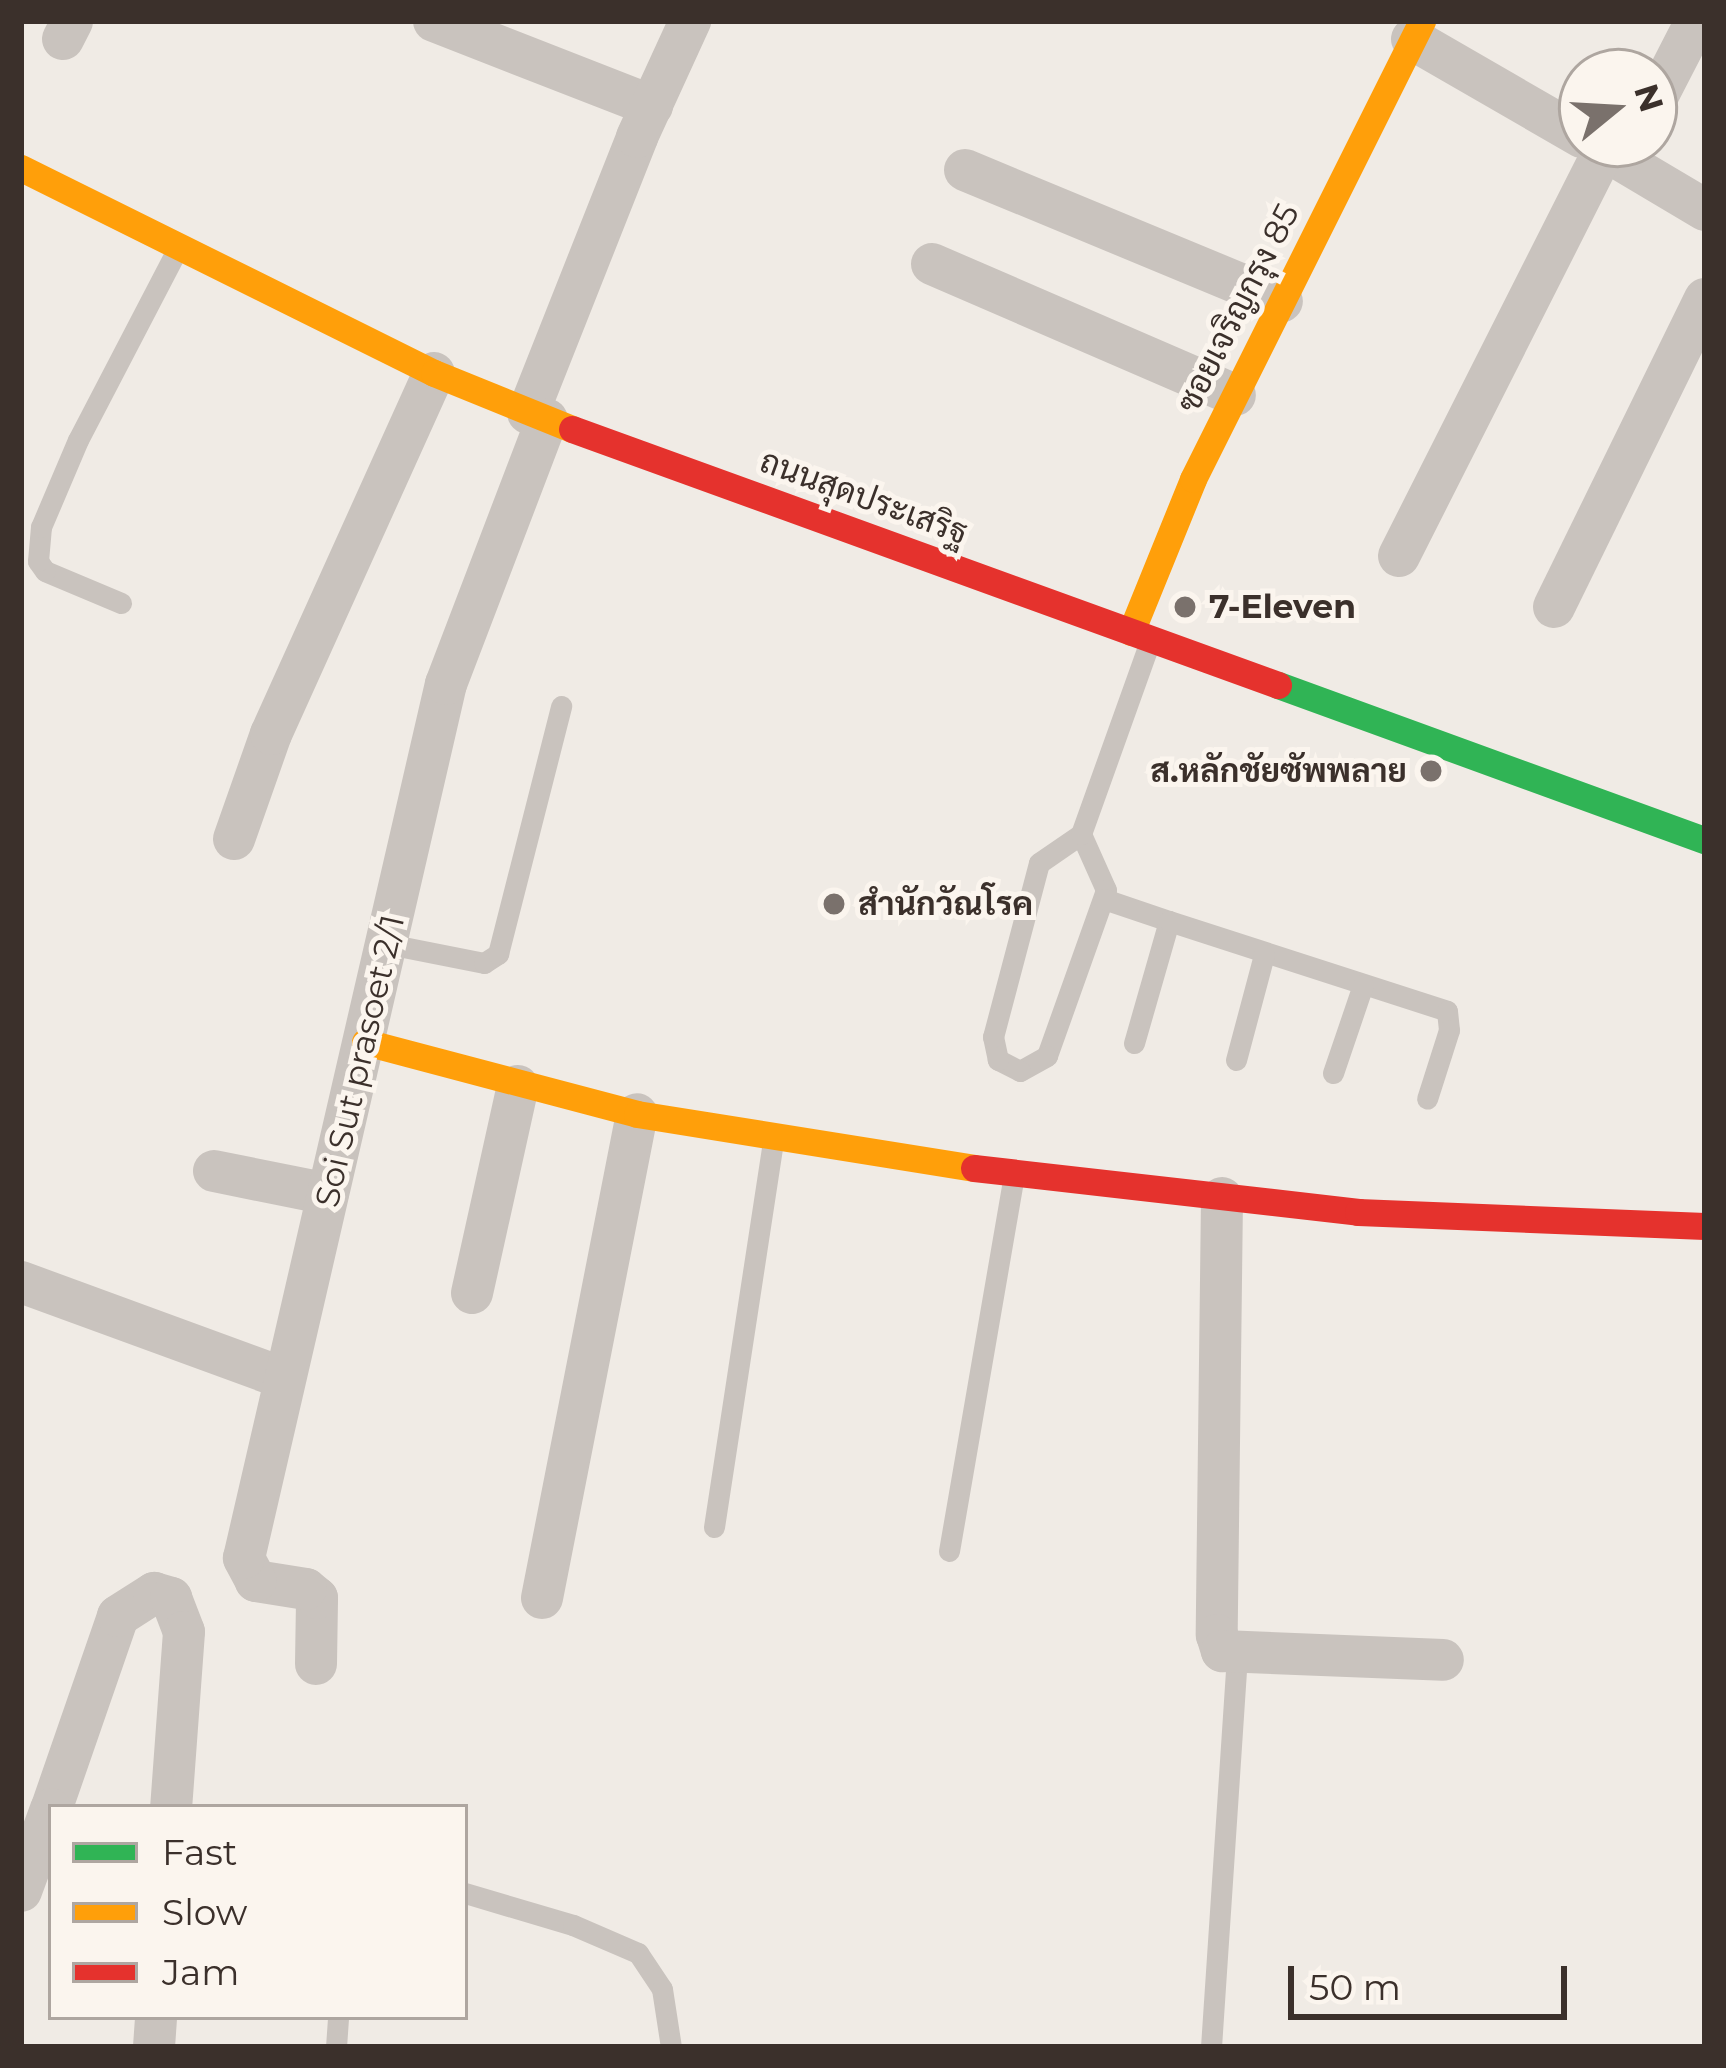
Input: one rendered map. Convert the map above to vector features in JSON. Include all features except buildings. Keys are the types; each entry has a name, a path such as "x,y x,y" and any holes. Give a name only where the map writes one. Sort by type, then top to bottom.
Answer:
{"street":[{"path":"434,21 652,106"},
{"name":"Soi Sut prasoet 2/1","path":"316,1664 317,1598 306,1589 256,1581 248,1575 244,1558 283,1378 446,684 537,416 652,106 690,21"},
{"path":"1678,56 1693,27"},
{"path":"1417,30 1558,118"},
{"name":"ซอยเจริญกรุง 85","path":"1141,636 1193,479 1417,30"},
{"name":"ถนนสุดประเสริฐ","path":"21,168 434,373 537,416 1705,840"},
{"path":"1399,556 1597,168"},
{"path":"1639,168 1705,210"},
{"path":"964,170 1282,301"},
{"path":"932,264 1234,394"},
{"path":"1554,607 1705,299"},
{"path":"234,839 271,734 434,373"},
{"path":"365,1042 637,1114 1014,1174 1358,1212 1705,1226"},
{"path":"472,1293 518,1086"},
{"path":"542,1598 637,1114"},
{"path":"214,1171 328,1194"},
{"path":"1222,1198 1217,1635 1222,1651 1443,1660"},
{"path":"21,1282 283,1378"},
{"path":"52,1804 118,1616 154,1593 171,1598 184,1632 171,1804"},
{"path":"21,1891 48,1816"}],"lane":[{"path":"121,603 45,571 38,561 41,527 78,440 179,245"},
{"path":"1082,834 1039,862 996,1015 998,1060 1020,1071 1047,1056 1104,898 1106,890 1082,834 1141,636"},
{"path":"388,944 484,963 498,954 561,706"},
{"path":"1104,898 1264,955 1447,1011 1449,1030 1427,1099"},
{"path":"1134,1043 1168,921"},
{"path":"1236,1060 1264,955"},
{"path":"1333,1073 1363,985"},
{"path":"714,1527 774,1137"},
{"path":"949,1551 1014,1174"},
{"path":"1211,2047 1237,1655"},
{"path":"468,1894 573,1925 638,1952 662,1989 671,2047"}],"traffic: fast":[{"path":"1278,685 1705,840"}],"traffic: slow":[{"path":"1131,632 1193,479 1422,21"},
{"path":"21,168 434,373 572,429"},
{"path":"365,1042 637,1114 974,1168"}],"traffic: jam":[{"path":"572,429 1278,685"},
{"path":"974,1168 1358,1212 1705,1226"}],"place":[{"name":"7-Eleven","path":"1185,607"},
{"name":"ส.หลักชัยซัพพลาย","path":"1431,771"},
{"name":"สำนักวัณโรค","path":"834,904"}]}
